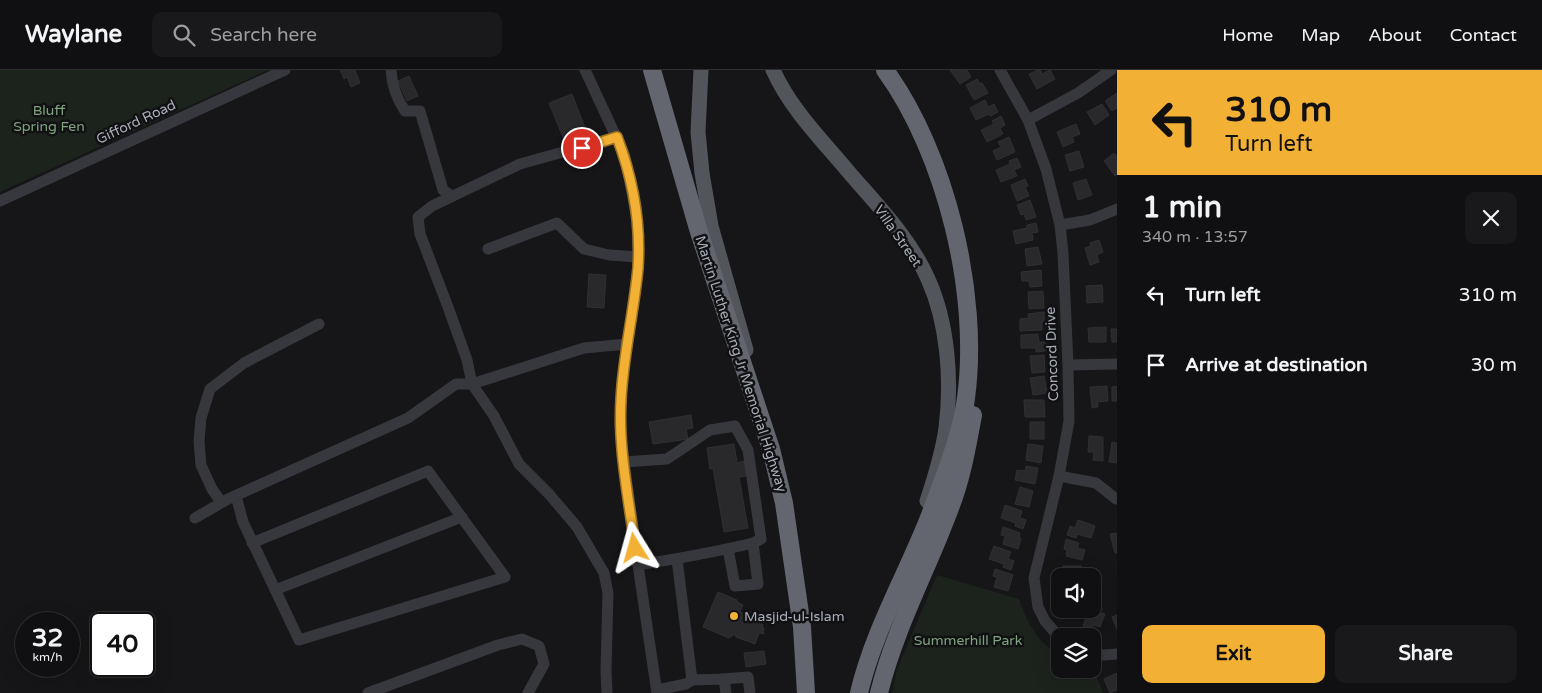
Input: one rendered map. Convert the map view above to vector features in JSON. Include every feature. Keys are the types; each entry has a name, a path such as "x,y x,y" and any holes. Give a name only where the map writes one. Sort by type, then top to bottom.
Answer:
{"highway":[{"name":"Martin Luther King Jr Memorial Highway","path":"652,70 699,232 771,449 784,503 793,553 802,627 806,693"},
{"path":"879,693 902,620 950,508 964,468 974,412 970,339 963,276 954,229 940,179 920,130 896,85 885,70"},
{"path":"859,693 868,662 931,512 954,445 966,399 970,339"}],"main road":[{"path":"701,70 698,132 702,173 711,226 736,312 771,449"},
{"name":"Villa Street","path":"773,70 801,115 906,242 928,279 940,315 948,363 946,429 931,490 903,576"}],"street":[{"name":"Gifford Road","path":"0,201 285,70"},
{"path":"391,70 392,83 398,100 405,111 420,111 443,190 452,196"},
{"path":"585,70 625,156 638,220 638,258 620,401 620,431 657,691 686,684 692,680 748,677 750,693"},
{"name":"Concord Drive","path":"1000,70 1028,120 1046,169 1060,225 1065,280 1068,421 1059,476 1034,578 1038,607 1052,628"},
{"path":"1028,120 1078,93 1111,70"},
{"path":"607,693 608,593 604,573 577,527 549,494 519,464 494,416 472,384 467,360 420,234 418,217 432,206 520,164 617,137"},
{"path":"1060,225 1090,220 1117,209"},
{"path":"488,249 557,223 584,249 609,255 638,258"},
{"path":"222,502 212,489 201,465 199,440 201,418 210,389 244,363 319,324"},
{"path":"195,518 222,502 408,418 456,384 472,384 584,348 627,344"},
{"path":"1068,365 1117,364"},
{"path":"624,462 668,459 710,430 735,426 748,450 762,540 728,549 638,564"},
{"path":"236,496 243,522 252,543 299,640 505,577 428,471 252,543"},
{"path":"1059,476 1096,484 1116,499"},
{"path":"275,590 462,517"},
{"path":"728,549 735,586 758,584 753,543"},
{"path":"676,559 692,680"},
{"path":"368,693 498,645 522,639 538,646 544,664 527,693"},
{"path":"1101,655 1117,654"},
{"path":"724,679 726,693"}],"green space":[{"name":"Bluff Spring Fen","path":"0,70 268,70 0,192"},
{"name":"Summerhill Park","path":"937,575 1019,599 1034,631 1051,650 1051,678 1097,678 1103,693 892,693 897,669"}],"building":[{"path":"340,70 355,70 360,83 351,87 347,77 344,79"},
{"path":"950,70 967,70 971,77 960,84"},
{"path":"1038,70 1042,74 1050,70 1055,79 1037,89 1029,74"},
{"path":"409,76 418,96 407,101 398,81"},
{"path":"977,79 988,93 974,100 966,85"},
{"path":"1117,93 1117,108 1112,111 1105,101"},
{"path":"572,94 587,133 565,142 549,103"},
{"path":"985,100 988,107 994,104 998,112 976,120 970,108"},
{"path":"1102,104 1109,115 1095,125 1087,112"},
{"path":"1001,116 1005,125 1000,128 1003,134 987,142 981,130 994,124 992,121"},
{"path":"1076,124 1080,134 1072,137 1074,142 1063,147 1057,132"},
{"path":"1009,137 1015,152 997,160 993,151 1001,147 998,142"},
{"path":"1079,151 1084,167 1070,171 1065,155"},
{"path":"1114,153 1117,157 1117,174 1115,176 1104,161"},
{"path":"1017,158 1021,167 1014,170 1017,176 1001,182 996,170 1010,164 1009,161"},
{"path":"1025,179 1028,186 1025,187 1029,196 1017,201 1011,185"},
{"path":"1086,179 1092,195 1078,200 1073,183"},
{"path":"1030,200 1036,217 1026,220 1024,214 1021,215 1017,205"},
{"path":"1036,223 1038,232 1032,233 1033,240 1016,244 1013,231 1027,228 1027,225"},
{"path":"1099,240 1103,252 1097,255 1099,262 1090,265 1085,248 1091,246 1090,243"},
{"path":"1038,247 1042,264 1027,266 1025,249"},
{"path":"1041,270 1042,286 1030,287 1029,281 1022,281 1021,272"},
{"path":"589,274 606,275 604,308 587,307"},
{"path":"1102,285 1103,302 1087,303 1086,286"},
{"path":"1043,291 1044,308 1029,309 1028,292"},
{"path":"1044,312 1042,330 1020,331 1020,319 1029,318 1028,314"},
{"path":"1106,327 1106,342 1089,342 1088,328"},
{"path":"1111,329 1117,329 1117,342 1112,342"},
{"path":"1038,334 1039,342 1045,342 1045,351 1036,352 1036,348 1021,348 1021,335"},
{"path":"1044,355 1045,372 1032,373 1030,356"},
{"path":"1044,376 1047,393 1033,395 1030,378"},
{"path":"1107,386 1108,401 1097,402 1098,407 1092,408 1090,387"},
{"path":"1117,386 1117,401 1112,401 1112,387"},
{"path":"1024,400 1044,400 1045,417 1025,417"},
{"path":"691,415 693,428 686,429 688,439 653,444 649,422"},
{"path":"1030,422 1044,422 1044,439 1030,439"},
{"path":"1089,436 1103,437 1103,461 1093,460 1094,452 1088,452"},
{"path":"1112,442 1117,443 1117,463 1109,462"},
{"path":"734,444 737,463 744,461 746,476 739,477 748,528 724,532 713,468 710,469 707,448"},
{"path":"1028,444 1043,446 1041,463 1026,460"},
{"path":"1026,466 1038,468 1035,484 1015,480 1017,470 1025,471"},
{"path":"1020,487 1033,491 1029,507 1015,504"},
{"path":"1005,505 1022,511 1020,518 1026,520 1023,529 1015,526 1016,523 1001,518"},
{"path":"1078,520 1095,526 1091,538 1077,534 1076,538 1067,535 1070,526 1075,528"},
{"path":"1003,527 1020,533 1019,537 1021,538 1018,549 1003,544 1005,536 1001,535"},
{"path":"1117,533 1117,553 1115,553 1110,534"},
{"path":"1066,539 1079,543 1077,548 1085,550 1082,560 1066,556 1067,550 1064,549"},
{"path":"994,546 1011,552 1008,559 1014,561 1011,570 1003,567 1004,564 989,559"},
{"path":"1063,566 1081,566 1081,568 1063,568"},
{"path":"995,569 1013,575 1008,591 994,587 997,577 993,576"},
{"name":"Masjid-ul-Islam","path":"718,592 737,600 737,602 743,605 740,611 742,613 747,610 765,618 762,627 764,628 764,634 759,633 755,644 736,637 735,634 729,638 703,627"},
{"path":"1101,613 1105,614 1100,627 1093,625 1092,628 1088,628 1083,626 1086,618 1101,618"},
{"path":"1117,615 1117,629 1112,617"},
{"path":"764,651 766,664 746,667 744,653"},
{"path":"1117,673 1117,690 1110,693 1104,679"}],"place":[{"name":"Masjid-ul-Islam","path":"734,616"}],"route":[{"path":"582,148 617,137 630,175 638,220 638,268 620,401 622,446 635,548"}]}
